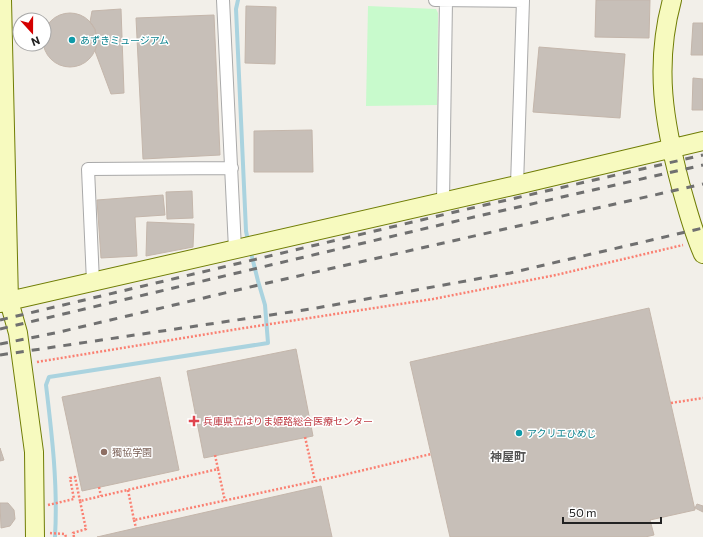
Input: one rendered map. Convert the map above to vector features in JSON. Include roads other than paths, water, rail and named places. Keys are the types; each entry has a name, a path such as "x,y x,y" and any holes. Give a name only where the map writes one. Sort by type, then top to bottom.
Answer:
{"street":[{"path":"2,0 4,302 18,333 34,452 41,535"},
{"path":"223,0 235,249"},
{"path":"435,0 523,1 517,185"},
{"path":"443,202 446,0"},
{"path":"672,0 666,20 663,55 663,102 671,148 694,236 700,248"},
{"path":"4,302 703,141"},
{"path":"93,282 88,169 232,168"}],"waterway":[{"path":"238,0 236,9 246,231 248,241"},
{"path":"55,537 55,480 46,385 49,377 268,343 265,305 250,249"}],"railway":[{"path":"0,320 459,211 703,155"},
{"path":"0,329 461,220 703,165"},
{"path":"0,344 55,333 703,184"},
{"path":"0,355 311,309 510,273 703,228"}],"place":[{"name":"あずきミュージアム","path":"72,40"},
{"name":"兵庫県立はりま姫路総合医療センター","path":"194,421"},
{"name":"アクリエひめじ","path":"519,433"},
{"name":"獨協学園","path":"104,452"}],"district":[{"name":"神屋町","path":"508,457"}]}
